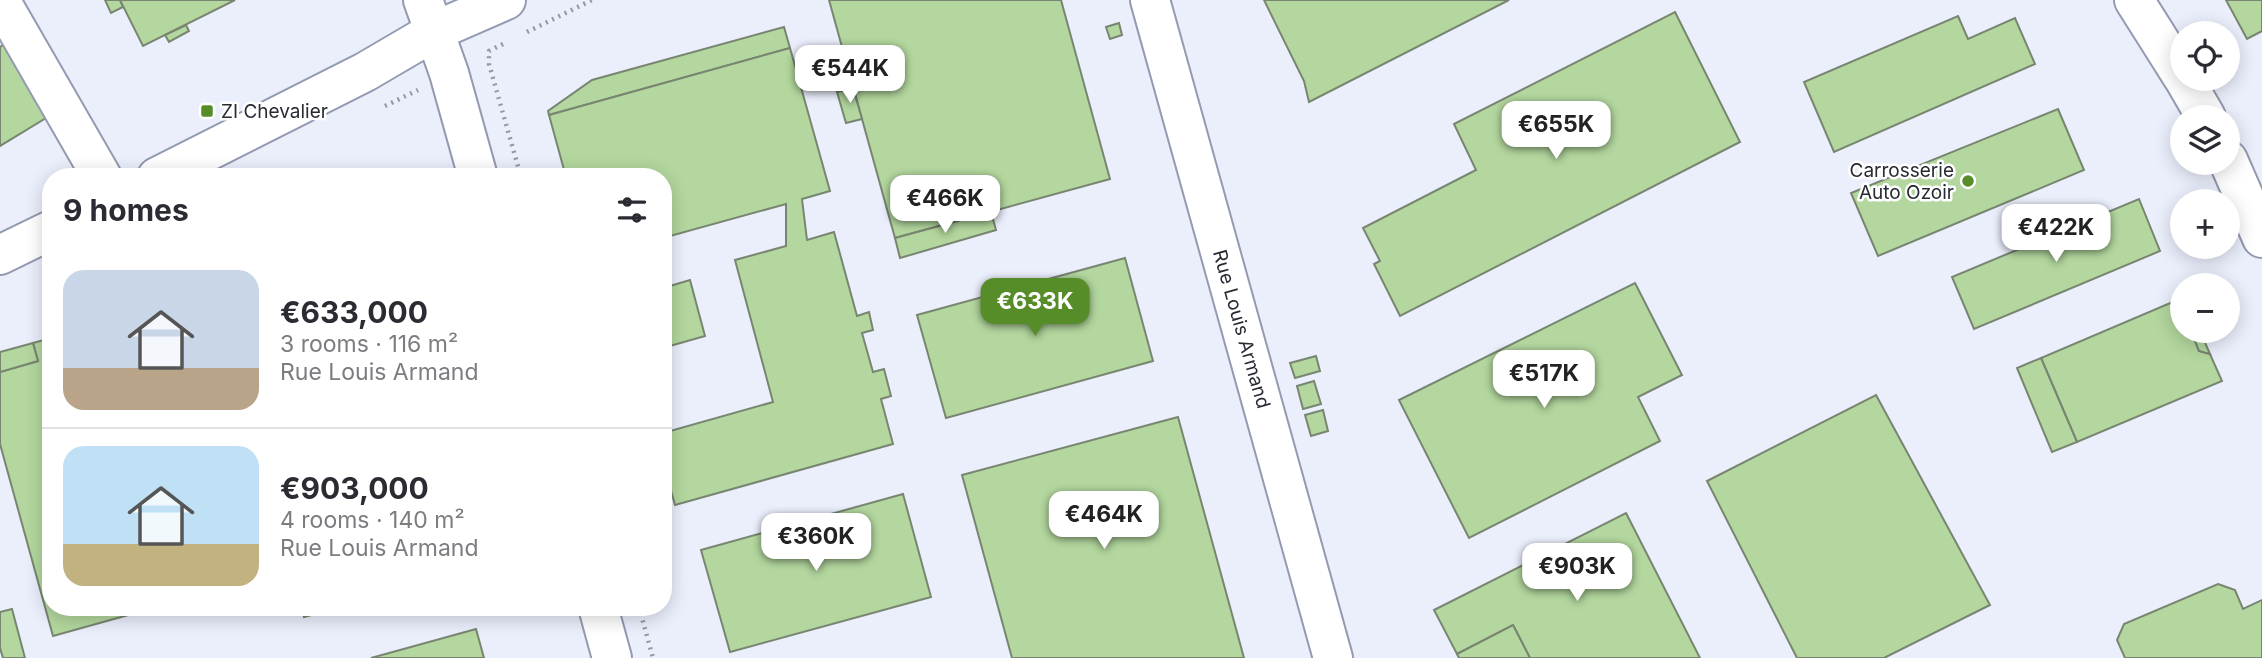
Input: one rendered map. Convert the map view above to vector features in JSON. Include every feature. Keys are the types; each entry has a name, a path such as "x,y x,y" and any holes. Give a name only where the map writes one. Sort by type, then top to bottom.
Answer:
{"street":[{"path":"0,0 97,168"},
{"path":"175,168 365,72 429,16 506,0"},
{"name":"Rue Louis Armand","path":"1150,0 1333,658"},
{"path":"2134,0 2170,57"},
{"path":"429,16 475,168"},
{"path":"2235,175 2262,238"},
{"path":"0,255 42,234"},
{"path":"600,616 612,658"}],"path":[{"path":"523,34 592,0"},
{"path":"512,40 489,51 489,64 519,168"},
{"path":"641,616 653,658"}],"shaded area":[{"path":"0,0 2262,0 2262,658 0,658"}],"building":[{"path":"105,0 120,0 123,7 111,13"},
{"path":"120,0 235,0 143,46"},
{"path":"829,0 1061,0 1110,179 895,238"},
{"path":"1264,0 1509,0 1309,102 1304,81"},
{"path":"2226,0 2262,0 2262,31 2247,39 2240,21 2237,21"},
{"path":"1675,12 1740,142 1400,316 1374,264 1380,261 1363,228 1476,170 1454,124"},
{"path":"1958,16 1968,39 2015,18 2035,64 1834,152 1804,82"},
{"path":"1119,23 1122,35 1110,39 1106,27"},
{"path":"186,25 189,31 169,42 165,35"},
{"path":"784,27 790,48 549,115 548,111 592,80"},
{"path":"9,41 51,115 0,146 0,47"},
{"path":"790,48 830,191 802,199 807,240 834,232 857,316 869,312 873,330 862,333 873,372 884,369 891,396 881,399 893,444 675,505 672,494 672,430 773,402 735,260 786,246 786,204 672,236 672,168 564,168 549,115"},
{"path":"853,88 862,119 846,123 837,92"},
{"name":"Carrosserie Auto Ozoir","path":"2058,109 2084,170 1878,256 1851,193"},
{"path":"2139,199 2160,251 1974,329 1952,277"},
{"path":"991,212 996,230 900,258 895,238"},
{"path":"1125,258 1153,361 946,418 917,315"},
{"path":"690,280 705,336 672,345 672,285"},
{"path":"1635,283 1682,375 1638,397 1660,441 1469,538 1399,400"},
{"path":"2170,303 2170,343 2196,343 2199,351 2210,354 2222,381 2077,442 2041,358"},
{"path":"42,340 42,596 0,444 0,372 38,361 33,343"},
{"path":"33,343 38,361 0,372 0,352"},
{"path":"2196,343 2205,343 2210,354 2199,351"},
{"path":"1316,356 1320,371 1295,378 1290,363"},
{"path":"2041,358 2077,442 2052,452 2017,368"},
{"path":"1314,381 1321,404 1303,409 1297,386"},
{"path":"1876,395 1990,605 1884,658 1797,658 1707,481"},
{"path":"1323,410 1328,431 1311,436 1305,415"},
{"path":"1178,417 1244,658 1012,658 962,475"},
{"path":"903,494 931,597 730,652 701,550"},
{"path":"1626,513 1700,658 1530,658 1513,625 1457,654 1434,610"},
{"path":"2218,584 2235,590 2243,609 2262,600 2262,658 2125,658 2117,640 2124,624"},
{"path":"12,609 25,658 3,658 0,648 0,612"},
{"path":"47,616 125,616 53,636"},
{"path":"1513,625 1530,658 1459,658 1457,654"},
{"path":"476,629 484,658 371,658"}],"place":[{"name":"ZI Chevalier","path":"207,111"},
{"name":"Carrosserie Auto Ozoir","path":"1968,181"}]}
